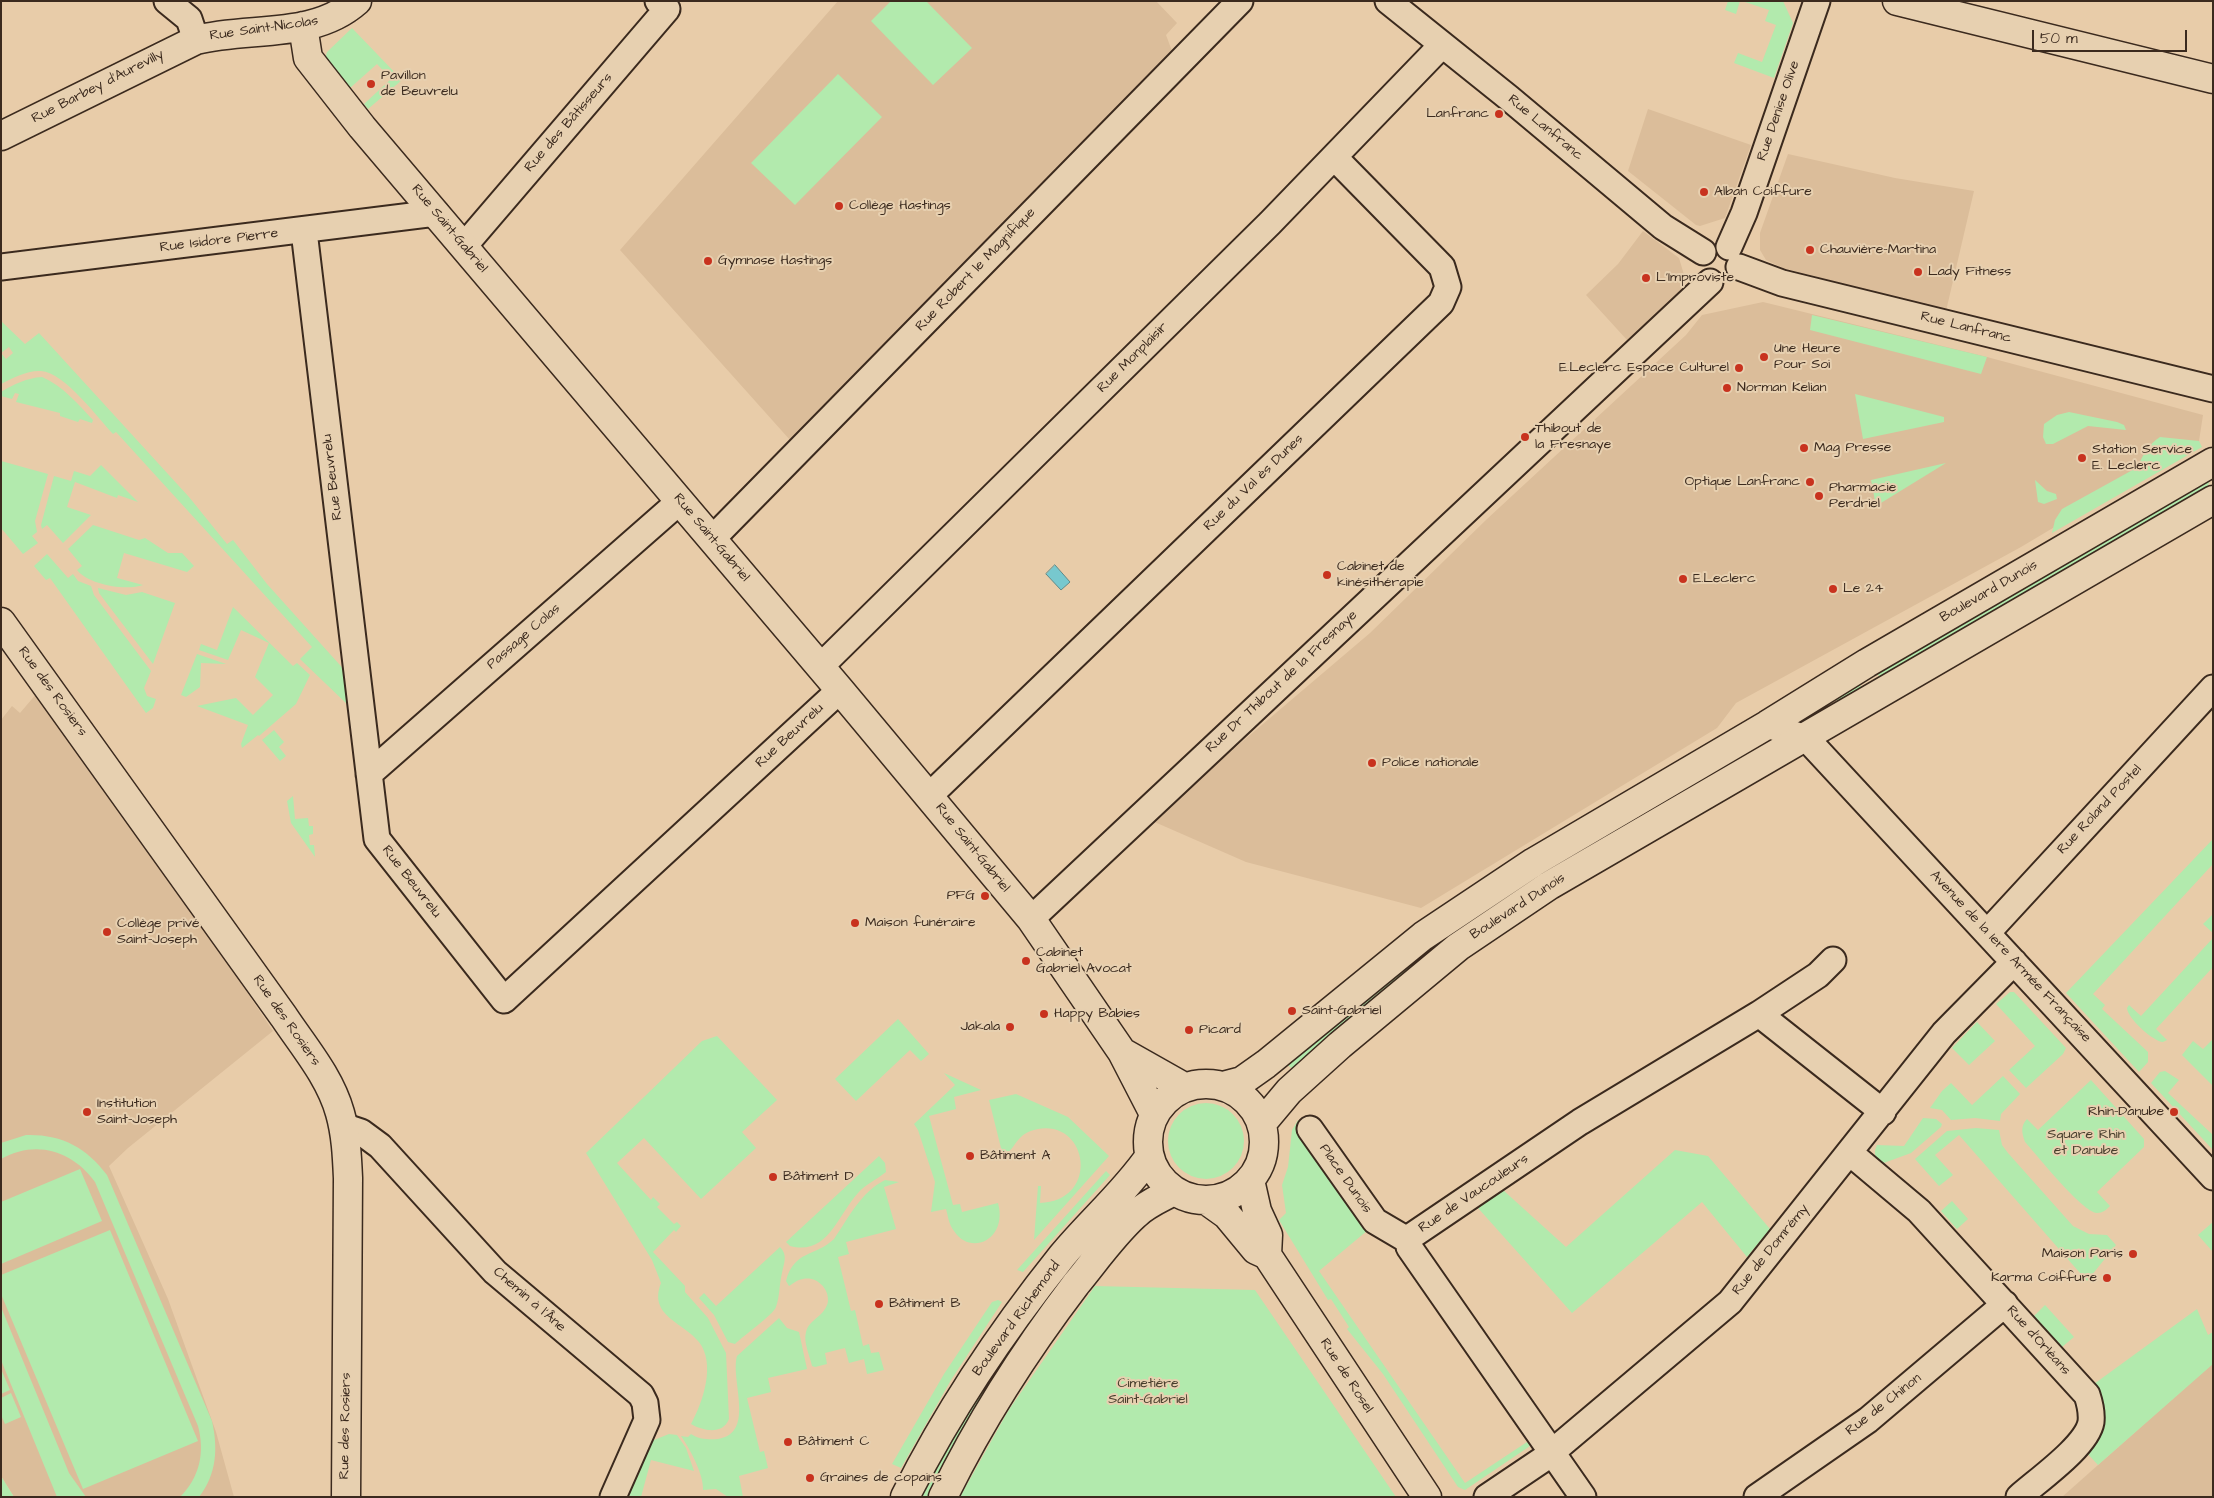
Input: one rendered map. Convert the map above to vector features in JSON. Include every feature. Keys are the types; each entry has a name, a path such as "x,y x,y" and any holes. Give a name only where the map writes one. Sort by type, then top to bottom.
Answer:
{"street":[{"path":"167,1 189,19 196,40"},
{"name":"Rue Saint-Nicolas","path":"196,40 214,35 252,33 316,24 344,13 357,1"},
{"name":"Rue des Bâtisseurs","path":"464,246 667,9 658,1"},
{"name":"Rue Robert le Magnifique","path":"712,539 1240,1"},
{"name":"Rue Lanfranc","path":"1388,1 1663,227 1703,252"},
{"name":"Rue Denise Olive","path":"1734,257 1744,213 1817,1"},
{"path":"1896,1 2213,79"},
{"name":"Rue Saint-Gabriel","path":"303,26 308,58 362,127 840,690 1031,919 1122,1052 1154,1114"},
{"name":"Rue Barbey d'Aurevilly","path":"1,136 196,40"},
{"name":"Rue Monplaisir","path":"820,667 1335,158 1442,45"},
{"name":"Rue du Val ès Dunes","path":"929,796 1441,303 1448,287 1442,267 1335,158"},
{"name":"Rue Isidore Pierre","path":"1,267 304,231 436,213"},
{"name":"Rue Beuvrelu","path":"304,231 377,839 504,1000 840,690"},
{"path":"1715,245 1734,257 1736,274 1725,283 1710,282 1701,272 1699,265 1703,252 1715,245"},
{"name":"Rue Lanfranc","path":"1734,257 1782,283 2207,386"},
{"name":"Rue Dr Thibout de la Fresnaye","path":"1031,919 1710,282"},
{"name":"Boulevard Dunois","path":"1223,1086 1242,1081 1266,1064 1423,936 1534,862 1767,725 1867,663 2213,462"},
{"name":"Boulevard Dunois","path":"1263,1122 1289,1091 1340,1045 1458,946 1550,885 2213,500"},
{"name":"Passage Colas","path":"369,774 680,501"},
{"name":"Rue des Rosiers","path":"1,622 317,1064 336,1100 343,1126 348,1178 346,1497"},
{"name":"Rue Roland Postel","path":"1988,933 2213,688"},
{"path":"1767,725 1806,738"},
{"name":"Avenue de la 1ere Armée Française","path":"1806,738 2213,1177"},
{"name":"Rue de Vaucouleurs","path":"1551,1452 1410,1247 1409,1241 1413,1235 1580,1122 1759,1014 1818,975 1833,960"},
{"name":"Rue de Domrémy","path":"1487,1497 1551,1452 1730,1302 1944,1033 2014,962"},
{"path":"1759,1014 1883,1112"},
{"name":"Rue Saint-Gabriel","path":"1122,1052 1184,1087"},
{"path":"1203,1083 1223,1086 1244,1098 1263,1122 1263,1153 1257,1171 1250,1180 1232,1194 1206,1200 1190,1198 1174,1191 1160,1178 1150,1157 1149,1128 1154,1114 1168,1097 1184,1087 1203,1083"},
{"name":"Chemin à l'Âne","path":"343,1126 361,1132 380,1146 495,1272 641,1395 645,1403 647,1420 613,1497"},
{"name":"Place Dunois","path":"1310,1129 1376,1221 1409,1241"},
{"name":"Rue d'Orléans","path":"1850,1153 1919,1211 2087,1395 2091,1406 2091,1423 2084,1440 2019,1497"},
{"name":"Boulevard Richemond","path":"905,1497 958,1401 1027,1301 1064,1254 1137,1174 1150,1157"},
{"path":"1250,1180 1258,1211 1268,1235 1267,1255"},
{"name":"Boulevard Richemond","path":"943,1497 999,1395 1044,1326 1100,1254 1136,1214 1152,1202 1174,1191"},
{"name":"Rue de Rosel","path":"1206,1200 1227,1215 1256,1250 1267,1255 1427,1497"},
{"name":"Rue de Chinon","path":"1757,1497 1868,1420 2005,1304"},
{"path":"1551,1452 1583,1497"}],"shaded area":[{"name":"Collège Hastings","path":"838,1 1156,1 1177,23 1166,35 1172,51 790,440 620,250"},
{"path":"1648,109 1751,145 1725,218 1700,226 1696,225 1628,171"},
{"path":"1788,154 1895,178 1974,191 1946,311 1783,268 1766,260 1760,250 1760,233"},
{"path":"1643,231 1679,258 1685,278 1680,292 1627,340 1586,295 1618,264"},
{"path":"1763,302 1987,357 2203,415 2199,441 2021,547 1736,703 1717,728 1421,908 1246,862 1150,820 1370,633 1487,519 1686,335 1702,315"},
{"name":"Institution Saint-Joseph","path":"37,693 196,916 273,1031 128,1148 109,1166 168,1299 216,1432 234,1497 14,1497 1,1476 1,720 12,706 20,713"},
{"path":"2213,1363 2213,1497 2062,1497 2098,1465"}],"green space":[{"path":"891,1 926,1 972,48 933,85 871,21"},
{"path":"1728,1 1740,1 1736,14 1725,10"},
{"path":"1742,1 1783,1 1793,23 1774,78 1734,63 1738,53 1762,62 1776,25 1765,21 1769,10"},
{"path":"352,28 402,80 368,109 364,104 391,79 377,64 350,88 325,59 327,52"},
{"path":"838,74 882,117 795,205 751,163"},
{"path":"1812,315 1987,357 1981,374 1810,330"},
{"path":"1,321 25,344 39,333 189,497 227,544 233,540 267,584 348,674 350,707 300,659 312,647 116,432 113,434 70,387 60,379 41,371 26,373 1,384 1,353","holes":["9,347 13,353 6,359 1,353"]},
{"path":"42,377 57,385 70,396 93,420 92,423 80,419 78,422 60,416 60,413 16,402 19,394 15,393 12,399 1,396 1,392 16,384"},
{"path":"1855,394 1944,417 1944,422 1863,439"},
{"path":"2069,412 2117,422 2124,425 2126,430 2088,426 2053,444 2046,444 2043,437 2044,424 2057,415"},
{"path":"2160,437 2199,441 2202,447 2052,533 2055,520 2062,509 2138,467 2146,450"},
{"path":"1,461 48,474 35,521 37,532 32,536 38,543 23,554 1,528"},
{"path":"1946,463 1876,506 1871,480"},
{"path":"101,465 138,502 118,495 117,498 75,482 67,507 91,515 63,543 47,525 42,529 41,525 54,476 71,481 74,471 90,476"},
{"path":"2212,476 2205,492 1881,679 1875,670"},
{"path":"2035,480 2047,491 2056,494 2057,499 2044,504 2038,502"},
{"path":"93,525 139,540 145,538 168,553 182,553 194,566 187,572 124,553 117,578 143,585 118,587 90,580 77,570 82,566 68,549"},
{"path":"47,554 68,578 73,574 78,581 91,586 94,595 151,671 144,688 147,696 156,699 153,708 146,713 50,578 46,580 34,566"},
{"path":"98,588 126,595 142,592 175,603 153,664 99,593"},
{"path":"233,607 293,666 297,663 310,675 296,704 242,748 241,744 248,725 197,706 236,698 253,715 273,695 255,677 269,643 241,630 228,660 199,650 201,644 217,650"},
{"path":"197,654 226,664 201,663 200,687 186,697 181,695"},
{"path":"1857,681 1864,691 1840,705 1834,696"},
{"path":"274,730 284,742 279,747 286,756 280,761 262,740"},
{"path":"1704,771 1710,781 1412,969 1377,994 1298,1072 1281,1061 1493,898"},
{"path":"293,796 295,819 308,818 309,826 313,826 313,834 309,835 310,845 314,845 315,857 291,823 287,801"},
{"path":"2213,839 2213,864 2093,994 2105,1005 2102,1009 2148,1052 2148,1062 2139,1072 2066,993"},
{"path":"2213,914 2213,933 2203,924"},
{"path":"2213,938 2213,967 2156,1029 2167,1040 2159,1041 2142,1029 2131,1018 2127,1008 2129,1005 2141,1016"},
{"path":"2010,992 2014,992 2066,1048 2063,1054 2026,1088 2009,1070 2035,1046 1996,1004"},
{"path":"898,1019 929,1054 921,1061 910,1050 856,1101 835,1079"},
{"path":"1977,1022 1995,1041 1969,1065 1952,1048"},
{"path":"717,1036 777,1100 742,1132 756,1148 701,1199 644,1138 617,1163 651,1200 653,1197 660,1204 657,1207 674,1224 677,1222 681,1226 676,1232 674,1230 653,1252 685,1286 685,1292 708,1318 726,1353 729,1419 722,1428 707,1430 691,1424 700,1405 706,1383 707,1361 704,1351 692,1335 663,1311 659,1303 658,1294 661,1283 652,1260 586,1153 702,1041"},
{"path":"2213,1039 2213,1086 2182,1055 2193,1041 2203,1049"},
{"path":"2165,1071 2179,1080 2168,1093 2213,1135 2213,1150 2151,1083 2160,1072"},
{"path":"944,1073 981,1090 954,1097 956,1109 929,1116 953,1205 960,1204 962,1212 998,1203 1000,1216 998,1226 993,1235 978,1243 969,1243 961,1239 951,1226 946,1209 931,1212 935,1182 918,1130 914,1124 955,1085"},
{"path":"2003,1076 2020,1094 2001,1114 2000,1121 1975,1118 1951,1120 1942,1110 1930,1108 1942,1091 1951,1083 1972,1105"},
{"name":"Square Rhin et Danube","path":"2091,1080 2144,1139 2144,1147 2097,1192 2110,1206 2103,1212 2097,1213 2081,1203 2060,1182 2025,1142 2022,1130 2023,1124 2027,1119 2038,1130"},
{"path":"1016,1094 1068,1117 1109,1156 1034,1240 1038,1186 1041,1186 1040,1203 1059,1199 1072,1189 1079,1176 1081,1162 1077,1148 1068,1136 1055,1130 1038,1129 1030,1131 1020,1138 1011,1150 1003,1156 989,1100"},
{"path":"1206,1103 1221,1106 1233,1114 1241,1126 1244,1141 1241,1156 1233,1168 1221,1176 1206,1179 1191,1176 1179,1168 1171,1156 1168,1141 1171,1126 1179,1114 1191,1106"},
{"path":"1923,1118 1936,1119 1942,1124 1941,1127 1911,1153 1881,1164 1875,1155 1877,1145 1904,1146"},
{"path":"1298,1120 1368,1230 1319,1271 1465,1483 1527,1442 1530,1446 1465,1490 1458,1487 1383,1374 1347,1329 1349,1327 1331,1299 1328,1300 1279,1220 1286,1213 1282,1185 1288,1167 1292,1130"},
{"path":"1976,1128 1999,1130 2002,1145 2008,1153 2073,1226 2089,1234 2107,1235 2116,1245 2087,1281 1959,1135 1935,1155 1953,1175 1939,1186 1915,1159 1947,1131"},
{"path":"26,1135 50,1137 72,1144 90,1157 107,1175 212,1421 215,1441 213,1470 199,1497 180,1497 192,1481 199,1464 201,1445 198,1426 95,1182 76,1163 53,1151 27,1150 1,1159 1,1143"},
{"path":"1675,1150 1708,1156 1770,1229 1747,1257 1702,1202 1572,1313 1478,1208 1503,1190 1566,1247"},
{"path":"879,1156 885,1163 886,1172 858,1193 823,1240 803,1248 790,1246 786,1242"},
{"path":"80,1169 102,1221 1,1264 1,1202"},
{"path":"1106,1171 1110,1175 1023,1272 1017,1270"},
{"path":"885,1180 899,1182 884,1187 896,1229 846,1242 849,1254 838,1257 851,1311 855,1310 863,1346 869,1344 871,1353 879,1352 884,1370 867,1374 864,1359 849,1363 845,1348 825,1353 827,1364 812,1366 805,1336 810,1324 827,1306 828,1296 821,1284 813,1279 801,1279 789,1286 786,1281 794,1264 834,1239 862,1198"},
{"path":"1952,1201 1968,1219 1957,1229 1941,1211"},
{"path":"1117,1208 936,1497 915,1497 998,1355"},
{"path":"2213,1222 2213,1252 2198,1235"},
{"path":"110,1230 198,1441 83,1489 1,1294 1,1275"},
{"path":"780,1247 785,1259 776,1307 764,1320 735,1344 728,1342 714,1315 699,1298 704,1293 716,1306"},
{"name":"Cimetière Saint-Gabriel","path":"1095,1286 1255,1290 1396,1497 960,1497 1008,1411"},
{"path":"998,1300 1002,1302 951,1380 901,1468 892,1464 944,1374 992,1302"},
{"path":"2045,1305 2074,1337 2062,1347 2034,1316"},
{"path":"1,1307 69,1473 86,1497 57,1497 1,1360"},
{"path":"2197,1309 2208,1335 2213,1332 2213,1364 2098,1465 2086,1452 2097,1437 2102,1420 2101,1401 2094,1384"},
{"path":"779,1318 787,1328 799,1332 807,1369 768,1378 771,1392 747,1398 760,1452 764,1451 768,1468 739,1476 743,1497 728,1497 716,1489 703,1490 699,1470 681,1436 688,1437 691,1434 704,1439 718,1439 729,1435 736,1427 739,1416 736,1378 737,1356"},
{"path":"1,1369 10,1390 1,1394"},
{"path":"11,1393 21,1417 5,1424 1,1415 1,1398"},
{"path":"669,1434 677,1435 686,1448 694,1471 651,1460 641,1497 622,1497 649,1442"},
{"path":"1,1476 14,1497 1,1497"}],"water":[{"path":"1055,565 1070,582 1061,590 1046,574"}],"place":[{"name":"Pavillon de Beuvrelu","path":"371,84"},
{"name":"Lanfranc","path":"1499,114"},
{"name":"Alban Coiffure","path":"1704,192"},
{"name":"Collège Hastings","path":"839,206"},
{"name":"Chauvière-Martina","path":"1810,250"},
{"name":"Gymnase Hastings","path":"708,261"},
{"name":"Lady Fitness","path":"1918,272"},
{"name":"L'Improviste","path":"1646,278"},
{"name":"Une Heure Pour Soi","path":"1764,357"},
{"name":"E.Leclerc Espace Culturel","path":"1739,368"},
{"name":"Norman Kelian","path":"1727,388"},
{"name":"Thibout de la Fresnaye","path":"1525,437"},
{"name":"Mag Presse","path":"1804,448"},
{"name":"Station Service E. Leclerc","path":"2082,458"},
{"name":"Optique Lanfranc","path":"1810,482"},
{"name":"Pharmacie Perdriel","path":"1819,496"},
{"name":"Cabinet de kinésithérapie","path":"1327,575"},
{"name":"E.Leclerc","path":"1683,579"},
{"name":"Le 24","path":"1833,589"},
{"name":"Police nationale","path":"1372,763"},
{"name":"PFG","path":"985,896"},
{"name":"Maison funéraire","path":"855,923"},
{"name":"Collège privé Saint-Joseph","path":"107,932"},
{"name":"Cabinet Gabriel Avocat","path":"1026,961"},
{"name":"Saint-Gabriel","path":"1292,1011"},
{"name":"Happy Babies","path":"1044,1014"},
{"name":"Jakala","path":"1010,1027"},
{"name":"Picard","path":"1189,1030"},
{"name":"Institution Saint-Joseph","path":"87,1112"},
{"name":"Rhin-Danube","path":"2174,1112"},
{"name":"Bâtiment A","path":"970,1156"},
{"name":"Bâtiment D","path":"773,1177"},
{"name":"Maison Paris","path":"2133,1254"},
{"name":"Karma Coiffure","path":"2107,1278"},
{"name":"Bâtiment B","path":"879,1304"},
{"name":"Bâtiment C","path":"788,1442"},
{"name":"Graines de copains","path":"810,1478"}]}
